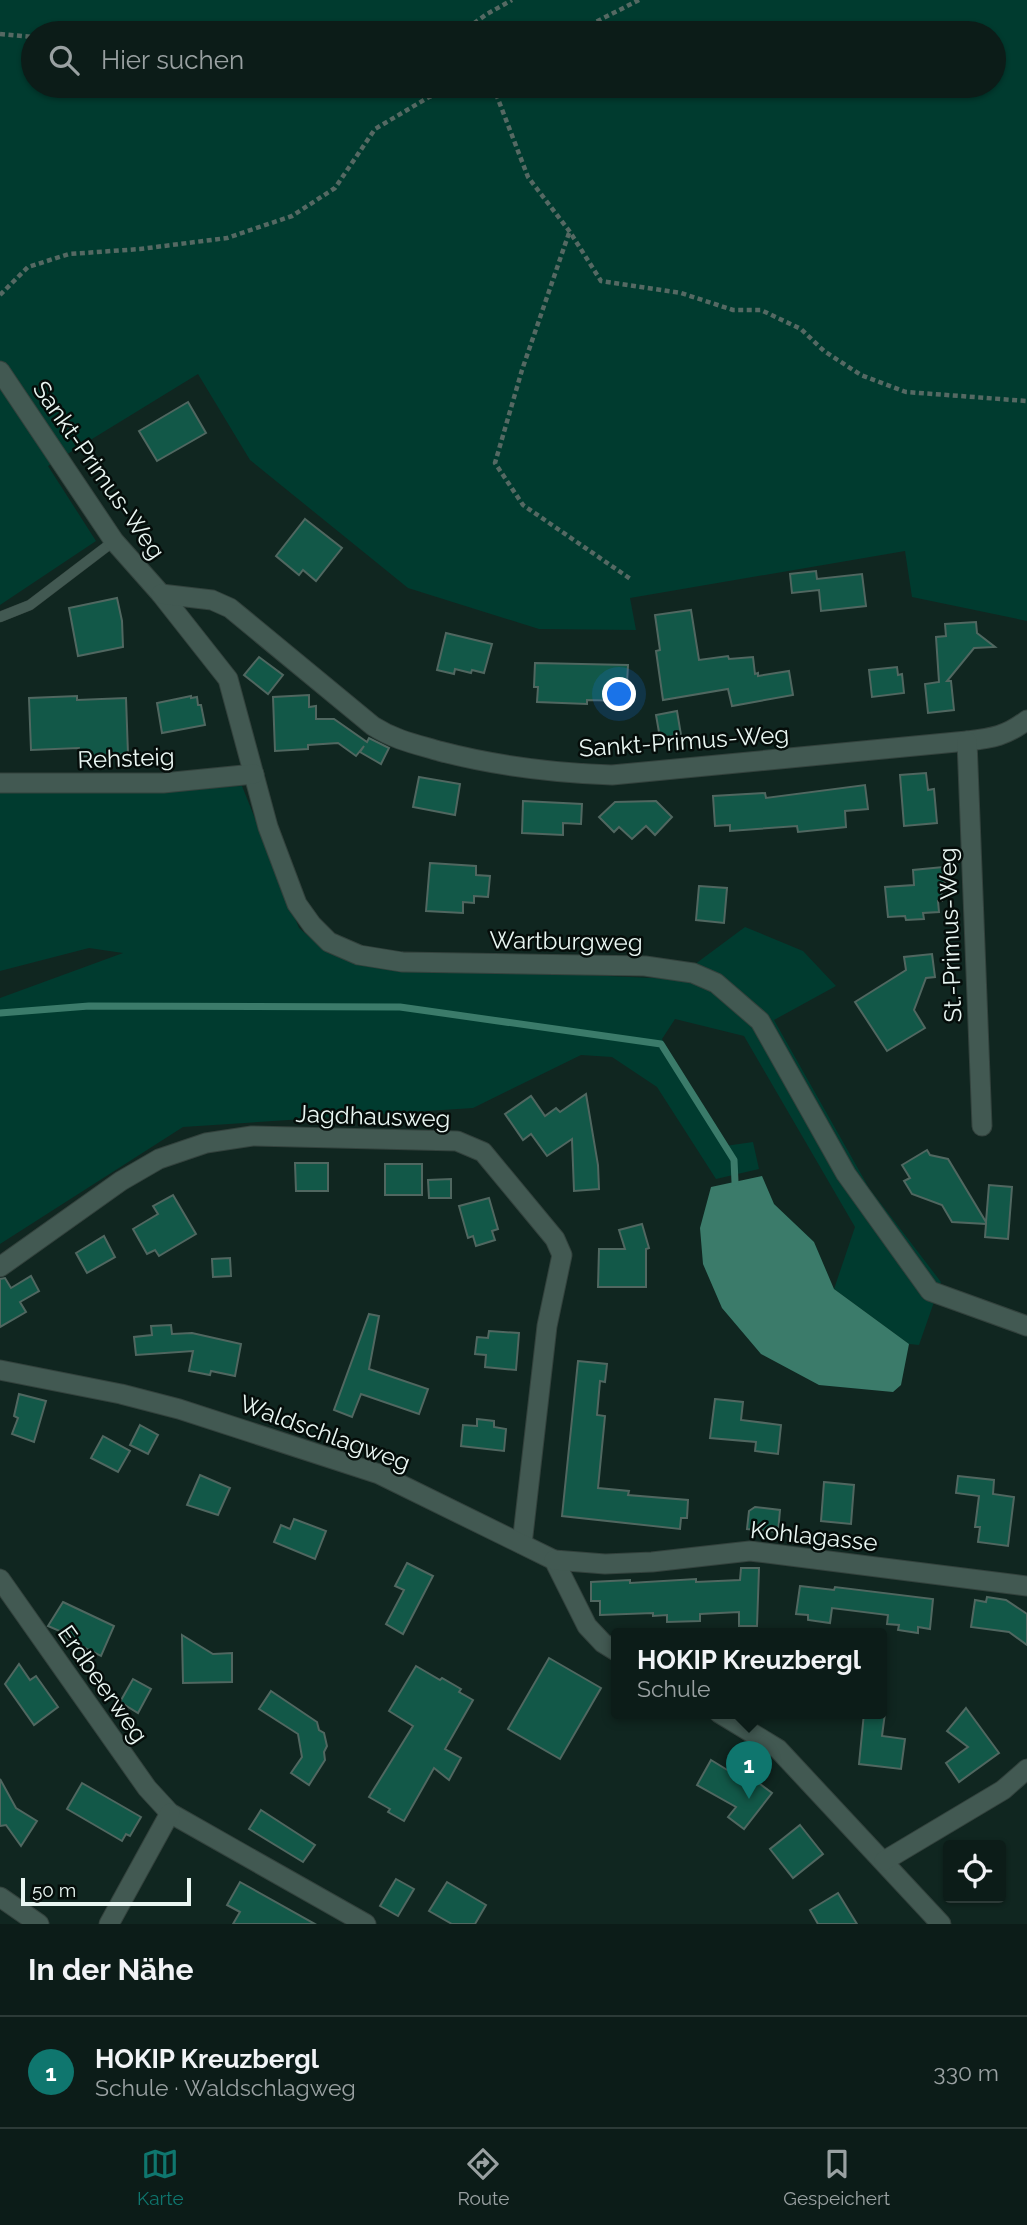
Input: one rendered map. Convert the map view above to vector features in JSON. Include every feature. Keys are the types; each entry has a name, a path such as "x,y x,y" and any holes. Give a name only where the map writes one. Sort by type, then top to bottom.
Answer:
{"street":[{"name":"Sankt-Primus-Weg","path":"0,371 114,541 161,594 212,600 230,608 391,738 507,766 569,774 612,775 994,738 1010,732 1027,720"},
{"name":"Wartburgweg","path":"161,594 228,679 268,827 297,904 329,942 359,955 402,962 645,966 693,973 716,983 760,1021 846,1174 930,1291 1027,1326"},
{"name":"St.-Primus-Weg","path":"967,741 982,1126"},
{"name":"Rehsteig","path":"0,783 163,783 254,774"},
{"name":"Jagdhausweg","path":"0,1267 121,1181 159,1159 206,1143 252,1136 457,1141 483,1152 555,1239 562,1255 547,1326 522,1544"},
{"name":"Waldschlagweg","path":"0,1370 121,1394 314,1451 379,1474 554,1560"},
{"name":"Kohlagasse","path":"554,1560 604,1564 652,1562 750,1551 1027,1586"},
{"path":"554,1560 587,1626 611,1648"},
{"name":"Erdbeerweg","path":"0,1579 146,1787 170,1813 366,1924"},
{"path":"729,1719 778,1749 942,1924"},
{"path":"884,1861 1003,1790 1027,1769"},
{"path":"109,1924 170,1813"},
{"path":"0,1896 39,1924"}],"lane":[{"path":"0,617 30,606 114,541"}],"path":[{"path":"479,21 512,0"},
{"path":"598,21 639,0"},
{"path":"0,34 21,36"},
{"path":"0,295 28,267 69,254 141,249 228,238 292,216 335,188 375,129 427,98"},
{"path":"498,98 528,177 570,232 601,281 681,293 733,310 761,310 801,328 824,351 861,375 906,392 1027,401"},
{"path":"570,232 522,370 495,463 523,505 632,580"}],"shaded area":[{"path":"0,0 1027,0 1027,621 912,597 905,551 630,598 636,630 539,629 408,588 250,460 198,374 48,466 96,541 0,605"},
{"path":"242,786 299,928 328,953 360,965 675,979 745,927 803,951 836,986 774,1020 869,1188 941,1282 919,1345 909,1344 834,1289 855,1227 744,1036 675,1019 662,1039 725,1146 753,1142 759,1169 716,1179 657,1087 612,1057 581,1055 473,1108 183,1127 0,1244 0,998 123,953 89,948 0,971 0,792"},
{"path":"762,1176 774,1204 814,1242 834,1289 909,1344 901,1385 893,1392 819,1385 761,1354 722,1308 703,1264 700,1228 711,1187"}],"building":[{"path":"188,402 206,433 157,461 139,431"},
{"path":"305,519 342,548 316,581 303,570 299,575 276,556"},
{"path":"816,571 817,579 862,574 866,606 821,611 819,590 792,593 790,574"},
{"path":"117,598 122,621 123,647 78,656 69,608"},
{"path":"691,610 699,660 728,656 729,659 753,657 755,674 758,673 758,676 789,671 793,695 732,706 728,689 663,700 656,651 660,650 655,615"},
{"path":"976,622 977,633 995,647 974,648 947,681 951,681 954,710 928,713 925,684 939,682 936,637 946,636 945,624"},
{"path":"446,633 492,644 484,673 455,669 454,674 437,670"},
{"path":"259,657 283,675 268,694 244,675"},
{"path":"535,663 628,665 626,701 587,700 587,704 537,702 538,687 534,687"},
{"path":"897,667 898,675 902,674 904,693 872,697 869,670"},
{"path":"309,695 309,707 316,706 316,719 334,719 367,742 369,738 389,748 381,764 360,752 364,746 356,756 338,743 308,745 308,749 275,751 273,697"},
{"path":"77,696 77,700 126,698 128,754 80,757 79,748 31,750 29,698"},
{"path":"197,697 198,705 201,705 205,725 162,733 157,703"},
{"path":"677,711 681,735 660,738 656,715"},
{"path":"926,773 928,790 934,789 937,823 904,826 900,775"},
{"path":"419,777 460,784 455,815 413,807"},
{"path":"865,785 868,809 845,811 846,827 798,832 797,826 730,831 730,825 715,826 713,796 765,793 766,798"},
{"path":"523,801 582,804 581,824 563,823 563,835 522,833"},
{"path":"656,801 672,817 655,835 646,826 632,839 619,827 614,832 599,817 615,802"},
{"path":"430,863 476,866 476,875 490,876 488,897 474,896 474,903 463,902 463,913 426,911"},
{"path":"943,867 945,887 941,887 942,901 938,901 939,912 923,913 924,919 888,917 885,887 914,885 913,870"},
{"path":"699,886 727,888 724,923 696,920"},
{"path":"932,954 935,977 926,978 914,1010 925,1028 887,1051 855,1002 906,970 904,957"},
{"path":"586,1094 598,1165 599,1189 574,1191 572,1139 547,1156 531,1134 523,1140 505,1114 531,1096 545,1116 556,1108 560,1112"},
{"path":"927,1150 930,1155 948,1159 986,1222 989,1185 1012,1187 1008,1239 985,1237 986,1224 952,1222 942,1205 912,1194 904,1181 910,1178 902,1165"},
{"path":"295,1163 328,1163 328,1191 296,1191"},
{"path":"385,1164 422,1164 422,1195 385,1195"},
{"path":"451,1179 451,1198 429,1198 428,1180"},
{"path":"173,1195 196,1234 159,1256 155,1250 147,1254 133,1229 158,1214 153,1206"},
{"path":"489,1198 498,1229 492,1231 495,1240 476,1246 473,1236 468,1238 459,1206"},
{"path":"642,1224 649,1248 646,1249 646,1287 598,1287 599,1249 625,1249 619,1230"},
{"path":"104,1236 115,1257 87,1273 76,1253"},
{"path":"230,1258 231,1276 213,1277 212,1259"},
{"path":"31,1276 39,1291 20,1302 26,1312 0,1327 0,1279 5,1278 11,1288"},
{"path":"369,1314 379,1316 369,1369 428,1389 419,1414 361,1394 352,1417 334,1410"},
{"path":"171,1325 172,1334 192,1333 241,1344 235,1376 211,1371 210,1375 189,1371 193,1351 136,1355 134,1337 152,1335 151,1326"},
{"path":"489,1331 519,1333 516,1370 485,1367 486,1355 475,1354 477,1337 488,1338"},
{"path":"578,1361 607,1364 605,1382 600,1381 597,1415 605,1416 598,1488 629,1491 628,1495 688,1500 687,1518 681,1518 680,1529 562,1516"},
{"path":"19,1394 46,1401 34,1442 12,1434 18,1418 14,1416"},
{"path":"715,1399 743,1402 741,1420 781,1425 778,1454 755,1451 756,1442 710,1438"},
{"path":"477,1419 494,1421 494,1427 506,1429 504,1451 461,1446 463,1425 477,1426"},
{"path":"140,1425 158,1435 148,1454 130,1445"},
{"path":"103,1436 130,1451 118,1472 91,1458"},
{"path":"200,1475 230,1488 218,1515 187,1505"},
{"path":"958,1476 994,1480 993,1494 1014,1497 1008,1546 978,1542 980,1527 975,1527 979,1496 956,1493"},
{"path":"824,1482 854,1485 851,1524 821,1521"},
{"path":"755,1507 780,1510 778,1532 747,1529 749,1511"},
{"path":"294,1519 326,1531 315,1559 274,1542 281,1525 290,1529"},
{"path":"407,1563 433,1576 403,1634 386,1624 404,1590 395,1586"},
{"path":"741,1568 759,1568 757,1626 739,1626 739,1612 700,1614 700,1621 667,1622 667,1615 653,1616 653,1613 600,1615 600,1601 591,1601 591,1582 740,1580"},
{"path":"800,1586 834,1590 835,1587 933,1599 930,1629 918,1627 918,1633 898,1630 899,1625 887,1624 888,1615 832,1608 830,1623 808,1620 808,1615 796,1614"},
{"path":"987,1597 1006,1600 1027,1614 1027,1645 1009,1632 971,1627 975,1600 986,1602"},
{"path":"63,1602 114,1626 101,1656 48,1626"},
{"path":"182,1635 213,1654 232,1653 232,1682 183,1683"},
{"path":"549,1658 601,1688 560,1759 508,1729"},
{"path":"19,1664 30,1680 36,1676 58,1707 34,1725 5,1684"},
{"path":"416,1666 461,1689 459,1692 473,1700 445,1749 461,1758 449,1780 434,1768 404,1821 369,1797 413,1726 389,1711"},
{"path":"133,1679 151,1689 138,1713 120,1702"},
{"path":"271,1691 317,1722 319,1730 324,1733 327,1746 324,1752 325,1760 309,1785 291,1773 302,1757 298,1734 259,1709"},
{"path":"966,1708 999,1753 959,1782 946,1763 968,1747 947,1731"},
{"path":"863,1719 884,1719 882,1736 905,1739 901,1769 859,1764"},
{"path":"711,1760 734,1774 739,1768 772,1793 744,1829 728,1817 736,1807 697,1785"},
{"path":"0,1779 16,1808 37,1821 21,1846 6,1825 0,1826"},
{"path":"82,1783 141,1817 130,1836 126,1834 122,1841 67,1809"},
{"path":"261,1810 315,1845 303,1862 249,1829"},
{"path":"800,1825 823,1854 793,1878 770,1849"},
{"path":"396,1879 414,1889 398,1916 380,1906"},
{"path":"240,1882 315,1924 233,1924 240,1912 227,1905"},
{"path":"447,1882 486,1905 475,1924 452,1924 429,1911"},
{"path":"838,1893 857,1924 818,1924 810,1910"}],"waterway":[{"path":"0,1013 89,1006 400,1007 661,1044 734,1160 735,1182"}],"place":[{"name":"HOKIP Kreuzbergl","path":"749,1799"}]}
